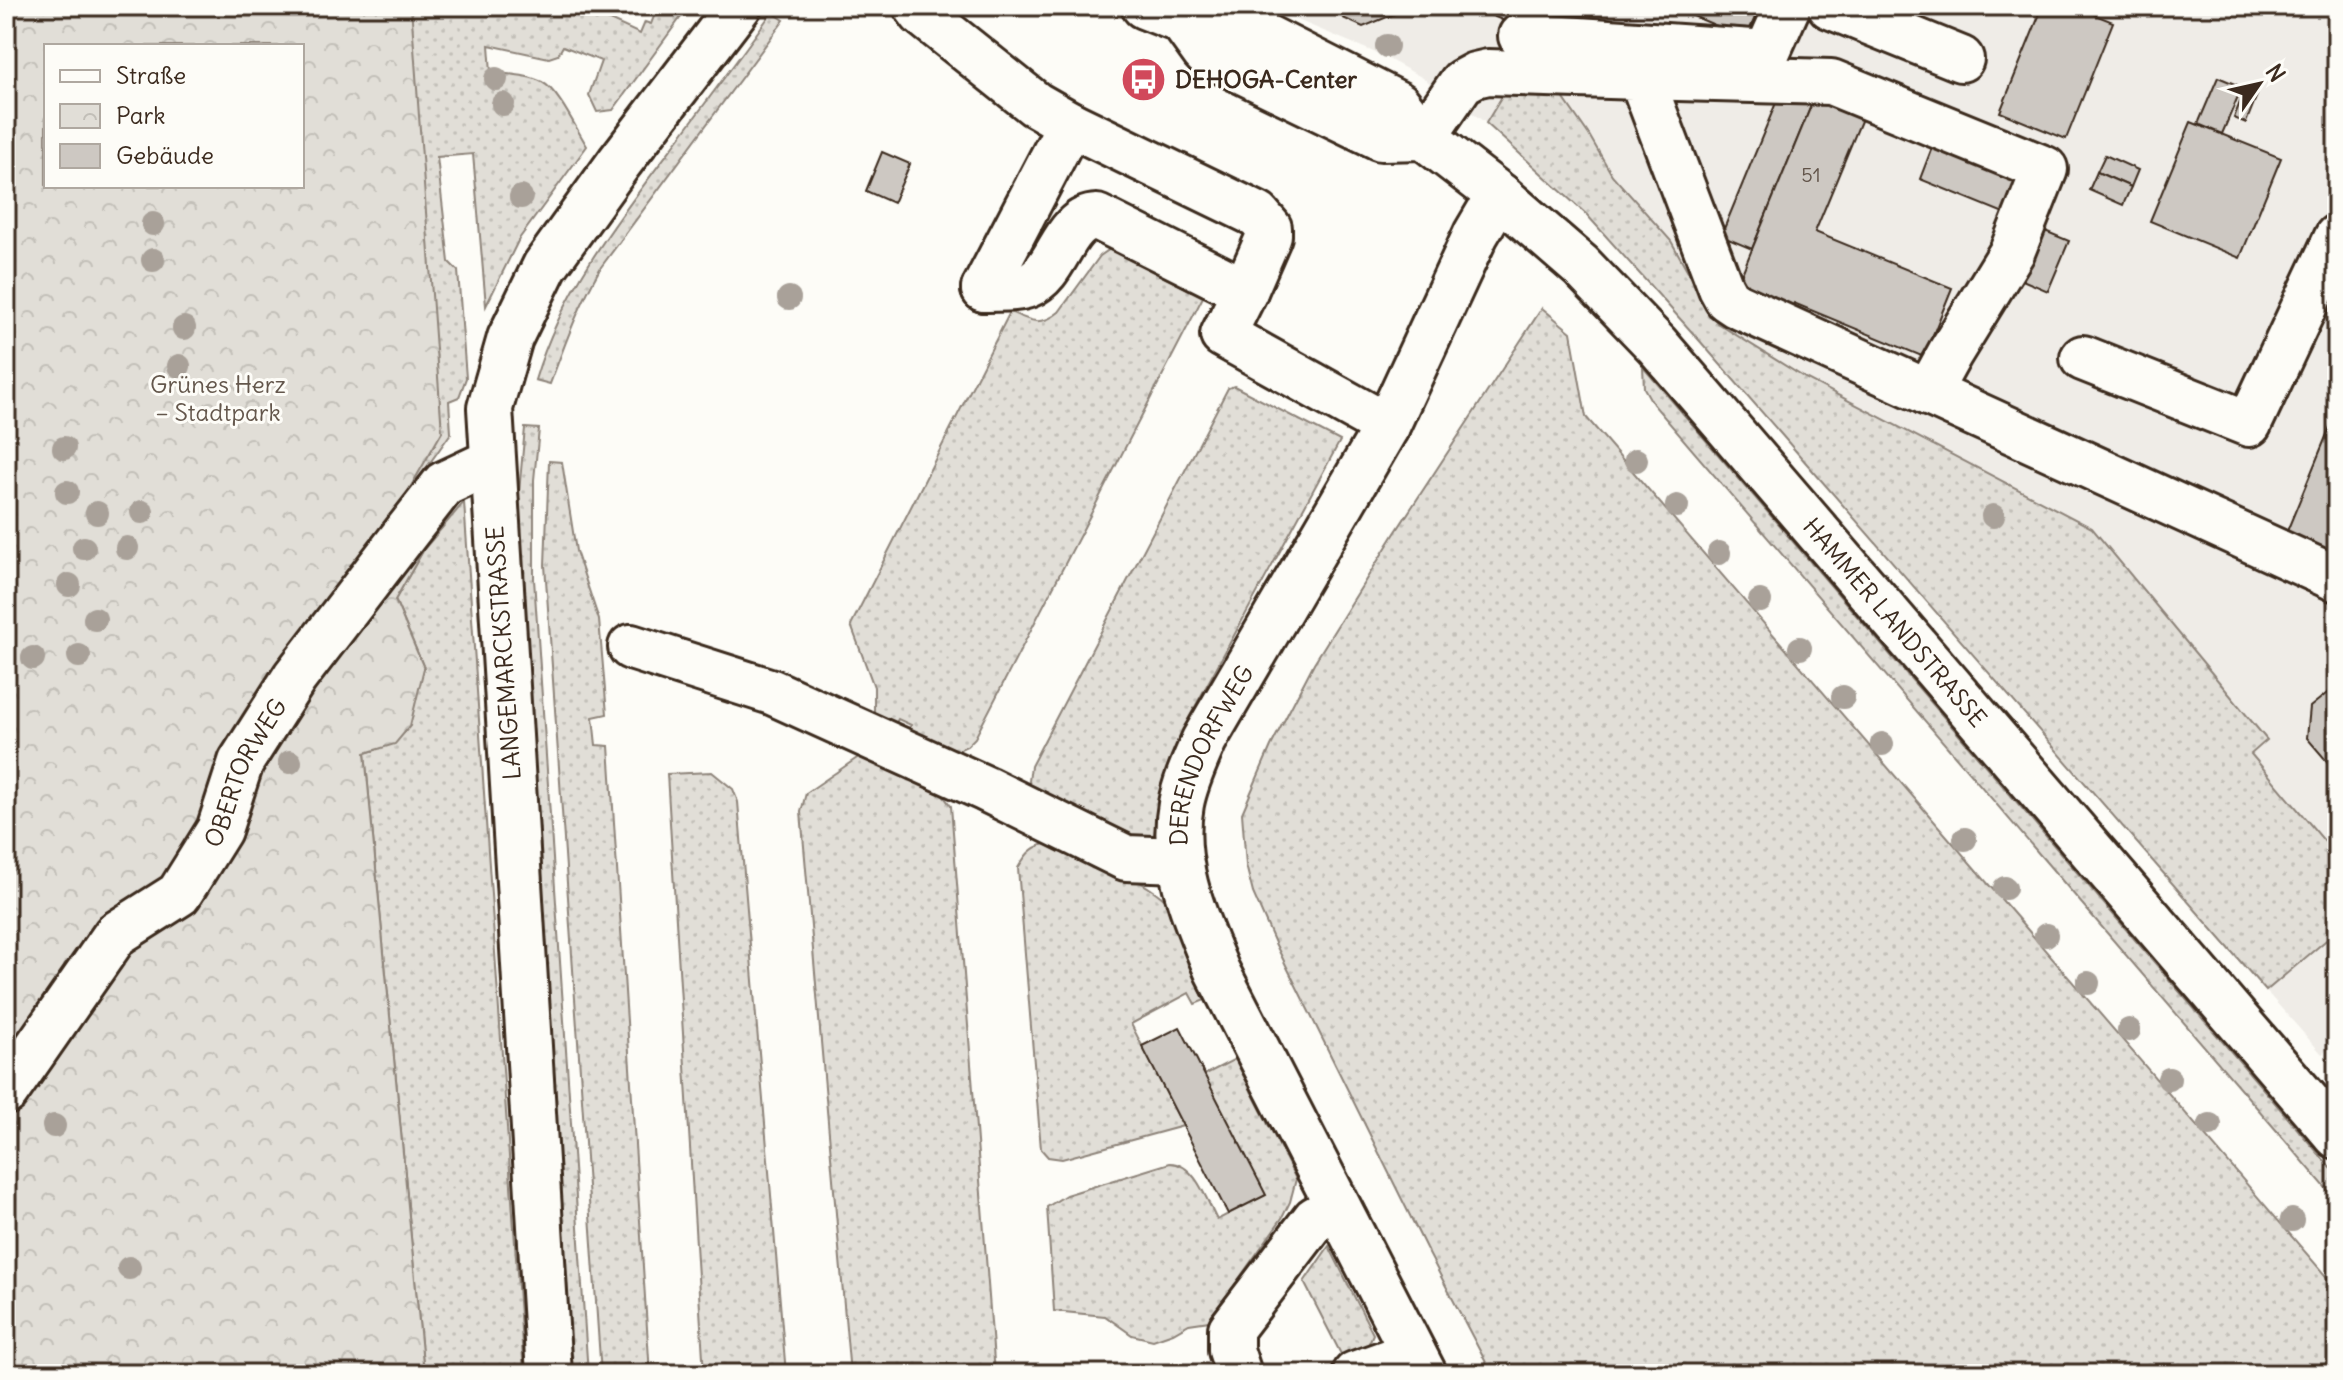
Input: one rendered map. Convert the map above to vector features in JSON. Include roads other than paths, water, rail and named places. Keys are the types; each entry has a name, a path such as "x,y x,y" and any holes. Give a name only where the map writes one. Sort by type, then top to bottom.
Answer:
{"street":[{"name":"LANGEMARCKSTRASSE","path":"549,1374 490,408 510,338 545,266 739,6"},
{"path":"916,6 1035,104 1258,215 1269,228 1269,236 1223,335 1387,426"},
{"path":"1521,36 1767,53 1788,6"},
{"path":"1830,6 1961,59"},
{"name":"HAMMER LANDSTRASSE","path":"1163,14 1226,17 1398,104 1424,137 1499,195 1581,266 1657,345 2337,1136"},
{"path":"1424,137 1462,82 1488,72 1831,82 2045,169 2012,252 1928,393"},
{"path":"1641,77 1727,299 2337,579"},
{"path":"1070,124 984,289 1027,286 1045,272 1077,226 1087,218 1097,217 1245,291"},
{"name":"DERENDORFWEG","path":"1418,1363 1217,971 1190,905 1177,831 1181,802 1204,740 1387,426 1476,234 1499,195"},
{"path":"2083,358 2249,424 2337,237"},
{"name":"OBERTORWEG","path":"6,1092 116,934 179,894 219,830 241,762 279,701 417,518 444,484 491,462"},
{"path":"631,647 772,692 986,789 1126,858 1180,860"},
{"path":"1239,1374 1231,1350 1231,1329 1315,1219 1336,1207"},
{"path":"1355,1374 1418,1363"}],"place":[{"name":"DEHOGA-Center","path":"1144,79"}],"park label":[{"name":"Grünes Herz – Stadtpark","path":"218,398"}]}
